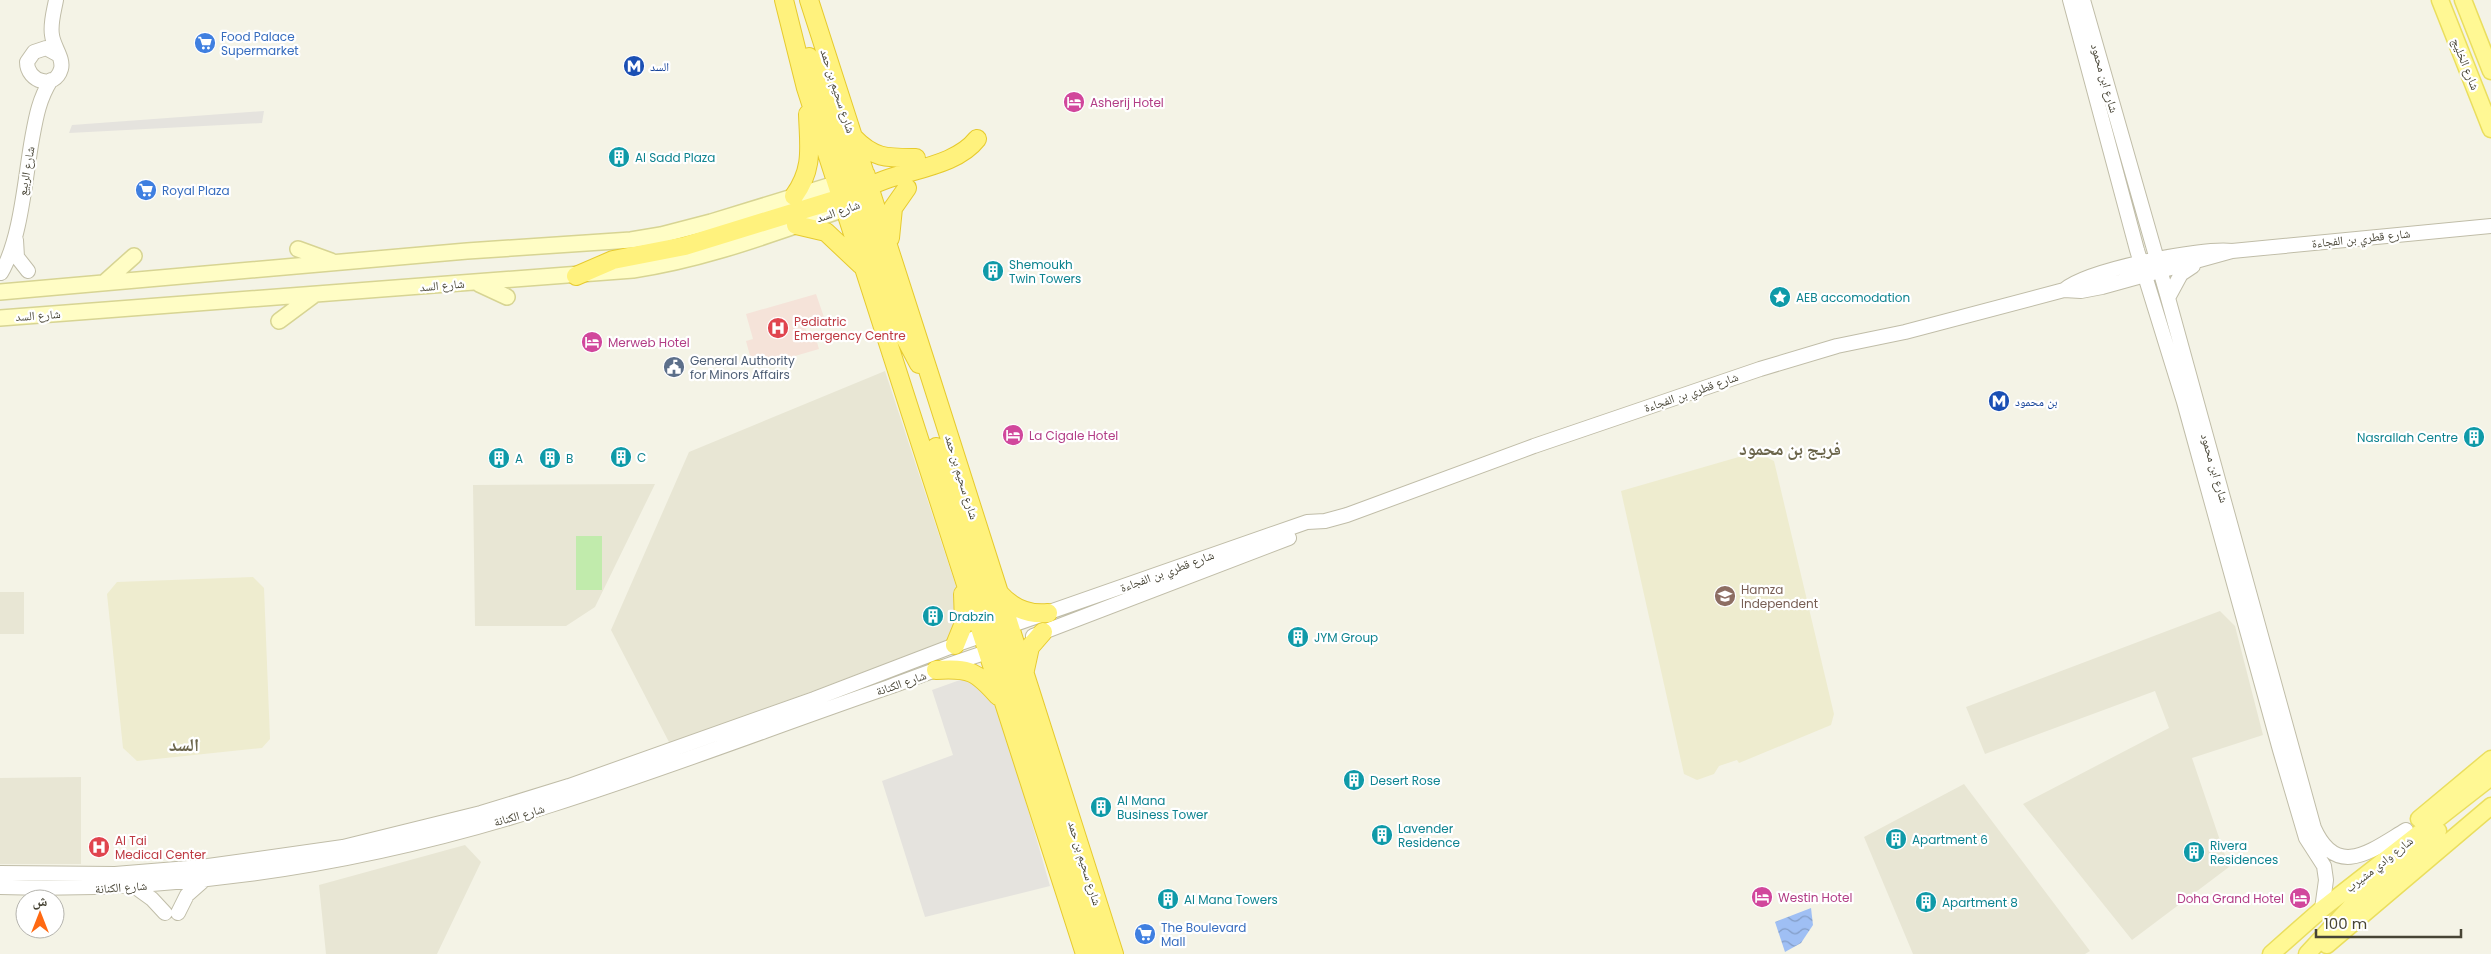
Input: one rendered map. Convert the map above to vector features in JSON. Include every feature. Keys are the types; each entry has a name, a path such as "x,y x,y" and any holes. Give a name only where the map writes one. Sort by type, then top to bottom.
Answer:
{"highway":[{"name":"شارع سحيم بن حمد","path":"784,0 806,88 855,192 890,248 996,588 1005,705 1085,954"},
{"name":"شارع سحيم بن حمد","path":"809,0 853,137 855,192 863,266 964,576 999,639 1025,670 1114,954"},
{"path":"789,18 808,53 855,192 894,317 913,355 930,378"},
{"path":"794,196 805,182 809,167 806,88"},
{"path":"853,137 864,148 877,155 916,158"},
{"path":"576,276 613,260 685,246 855,192 961,153 977,139"},
{"path":"890,248 893,208 907,188"},
{"path":"796,226 826,232 863,266"},
{"path":"899,374 911,381 919,396 1100,954"},
{"path":"955,645 964,623 962,588 964,576"},
{"path":"996,588 1007,601 1021,610 1034,614 1048,613"},
{"path":"1025,670 1030,647 1043,632"},
{"path":"936,670 955,669 974,672 984,679 1005,705"}],"main road":[{"name":"شارع الخليج","path":"2440,0 2491,129"},
{"name":"شارع الخليج","path":"2463,0 2491,72"},
{"name":"شارع السد","path":"0,292 106,281 631,240 661,235 711,222 794,196 855,192"},
{"name":"شارع السد","path":"0,318 576,276 673,264 796,226 855,192"},
{"path":"298,248 337,262"},
{"path":"106,281 134,256"},
{"path":"475,282 507,297"},
{"path":"279,321 314,295"},
{"path":"2322,909 2348,880 2491,759"},
{"name":"شارع وادي مشيرب","path":"2271,954 2282,947 2322,909 2491,777"},
{"name":"شارع وادي مشيرب","path":"2307,954 2364,894 2437,831 2491,790"},
{"name":"شارع وادي مشيرب","path":"2315,954 2491,806"}],"street":[{"path":"52,25 28,62 29,72 34,78 42,82 51,80 61,69 52,25 56,0"},
{"name":"شارع ابن محمود","path":"2070,0 2143,269 2184,402 2304,833 2324,866 2326,880 2322,909"},
{"name":"شارع ابن محمود","path":"2083,0 2317,834 2330,852 2352,857 2366,853 2406,830"},
{"path":"34,52 46,48 57,54"},
{"name":"شارع الربيع","path":"34,78 38,107"},
{"name":"شارع الربيع","path":"1,274 8,260 15,235 38,107 51,80"},
{"name":"شارع قطري بن الفجاءة","path":"999,639 1048,613 1307,522 1325,521 1347,515 1561,436 1760,369 1837,346 1905,332 2064,290 2086,290 2143,269 2216,250 2232,251 2491,226"},
{"name":"شارع الربيع","path":"15,235 17,257 28,271"},
{"name":"شارع قطري بن الفجاءة","path":"2158,265 2212,258 2232,251"},
{"path":"2168,298 2180,274 2212,258"},
{"name":"شارع قطري بن الفجاءة","path":"999,639 1043,632 1240,557 1315,527 1325,521"},
{"name":"شارع الكنانة","path":"0,873 70,875 174,870 343,847 481,813 560,789 814,699 955,645 999,639"},
{"name":"شارع الكنانة","path":"0,887 67,889 205,880 328,862 503,820 656,770 936,670 999,639"},
{"path":"804,716 812,707 814,699"},
{"path":"134,886 172,913 187,895 205,880"}],"shaded area":[{"path":"264,111 262,123 69,133 72,125"},
{"name":"Pediatric Emergency Centre","path":"816,294 825,320 805,327 807,333 814,332 819,349 771,363 770,360 760,361 758,358 750,356 746,341 753,339 746,314"},
{"path":"885,371 971,632 670,744 611,630 689,452"},
{"name":"Hamza Independent","path":"1756,452 1774,461 1834,714 1831,725 1739,763 1737,760 1719,766 1714,774 1697,780 1684,774 1621,491"},
{"path":"655,484 595,607 566,626 475,626 473,485"},
{"path":"253,577 264,588 270,739 262,748 137,761 123,748 107,594 117,582"},
{"path":"0,592 24,592 24,634 0,634"},
{"path":"2220,611 2235,626 2263,735 2192,758 2229,867 2132,940 2023,804 2169,728 2155,691 1985,754 1966,707"},
{"path":"988,670 1050,886 925,917 882,781 953,755 932,690"},
{"path":"81,777 81,864 0,864 0,778"},
{"path":"1964,784 2090,951 2085,954 1913,954 1864,837"},
{"path":"465,845 481,862 437,954 326,954 319,885"}],"green space":[{"path":"576,536 602,536 602,590 576,590"}],"water":[{"path":"1811,908 1813,925 1801,943 1785,952 1775,922"}],"place":[{"name":"Food Palace Supermarket","path":"205,43"},
{"name":"السد","path":"634,66"},
{"name":"Asherij Hotel","path":"1074,102"},
{"name":"Al Sadd Plaza","path":"619,157"},
{"name":"Royal Plaza","path":"146,190"},
{"name":"Shemoukh Twin Towers","path":"993,271"},
{"name":"AEB accomodation","path":"1780,297"},
{"name":"Pediatric Emergency Centre","path":"778,328"},
{"name":"Merweb Hotel","path":"592,342"},
{"name":"General Authority for Minors Affairs","path":"674,367"},
{"name":"بن محمود","path":"1999,401"},
{"name":"La Cigale Hotel","path":"1013,435"},
{"name":"Nasrallah Centre","path":"2474,437"},
{"name":"C","path":"621,457"},
{"name":"A","path":"499,458"},
{"name":"B","path":"550,458"},
{"name":"Hamza Independent","path":"1725,596"},
{"name":"Drabzin","path":"933,616"},
{"name":"JYM Group","path":"1298,637"},
{"name":"Desert Rose","path":"1354,780"},
{"name":"Al Mana Business Tower","path":"1101,807"},
{"name":"Lavender Residence","path":"1382,835"},
{"name":"Apartment 6","path":"1896,839"},
{"name":"Al Tai Medical Center","path":"99,847"},
{"name":"Rivera Residences","path":"2194,852"},
{"name":"Westin Hotel","path":"1762,897"},
{"name":"Doha Grand Hotel","path":"2300,898"},
{"name":"Al Mana Towers","path":"1168,899"},
{"name":"Apartment 8","path":"1926,902"},
{"name":"The Boulevard Mall","path":"1145,934"}],"district":[{"name":"فريج بن محمود","path":"1790,448"},
{"name":"السد","path":"184,744"}]}
